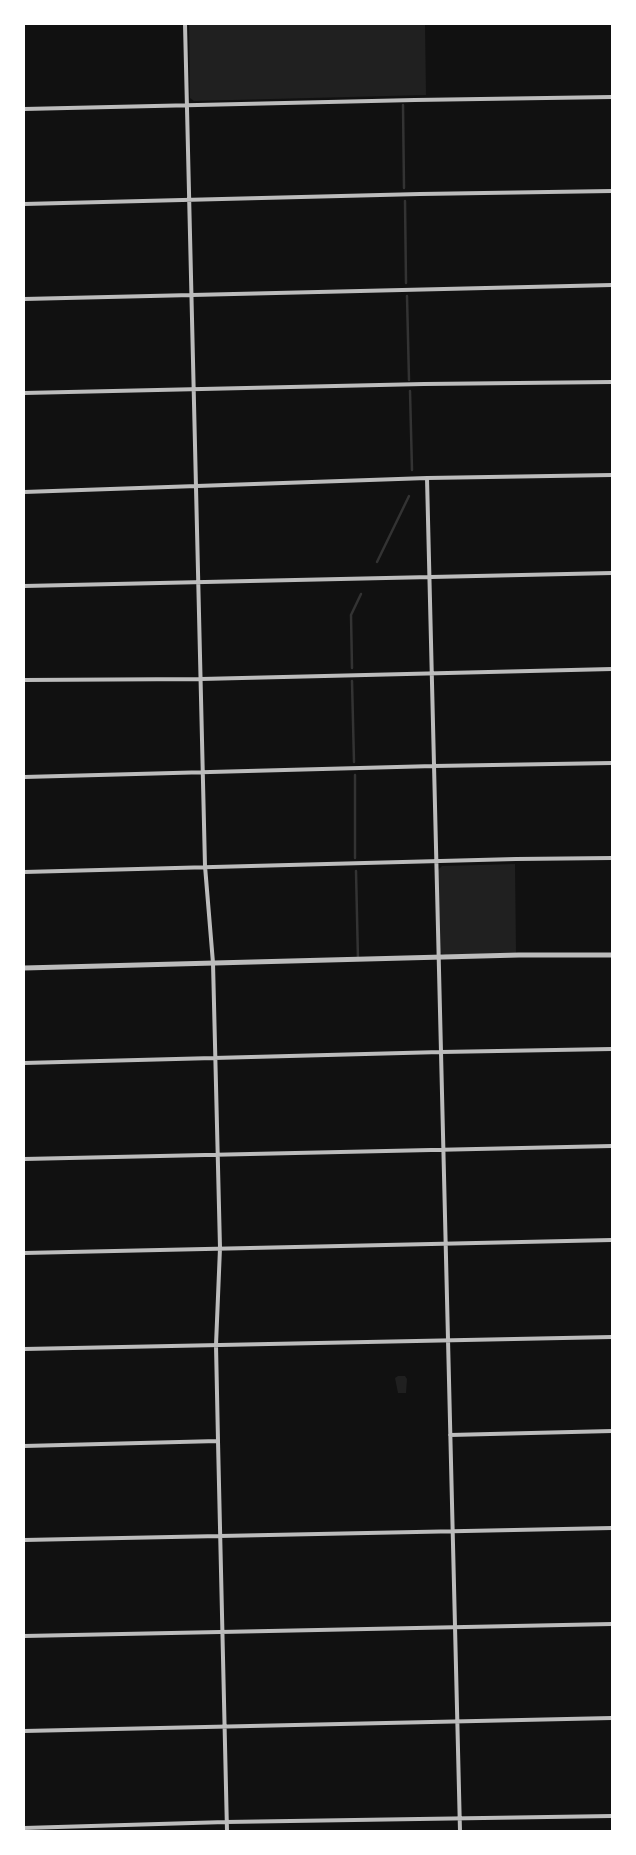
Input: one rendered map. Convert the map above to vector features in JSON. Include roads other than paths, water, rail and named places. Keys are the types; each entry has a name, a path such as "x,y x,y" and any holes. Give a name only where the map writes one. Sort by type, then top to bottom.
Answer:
{"street":[{"path":"185,24 201,679 204,866 214,963 220,1248 216,1345 227,1831"},
{"path":"24,109 187,104 612,97"},
{"path":"24,204 612,191"},
{"path":"24,299 612,285"},
{"path":"24,393 612,382"},
{"path":"24,492 427,478 612,474"},
{"path":"427,478 428,576 460,1831"},
{"path":"24,586 428,576 612,574"},
{"path":"24,680 201,679 431,672 612,669"},
{"path":"24,777 434,766 612,763"},
{"path":"24,872 204,866 612,858"},
{"path":"24,968 612,955"},
{"path":"24,1063 441,1052 612,1050"},
{"path":"24,1159 443,1148 612,1146"},
{"path":"24,1253 445,1242 612,1240"},
{"path":"24,1349 448,1339 612,1337"},
{"path":"450,1435 612,1431"},
{"path":"24,1446 218,1441"},
{"path":"24,1540 220,1537 452,1530 612,1528"},
{"path":"24,1636 455,1626 612,1624"},
{"path":"24,1731 457,1720 612,1718"},
{"path":"24,1828 226,1822 612,1816"}],"waterway":[{"path":"403,105 404,188"},
{"path":"405,201 406,283"},
{"path":"407,296 409,380"},
{"path":"410,391 412,470"},
{"path":"377,562 409,496"},
{"path":"352,668 351,615 361,594"},
{"path":"352,681 354,762"},
{"path":"355,775 355,858"},
{"path":"356,871 358,960"}]}
